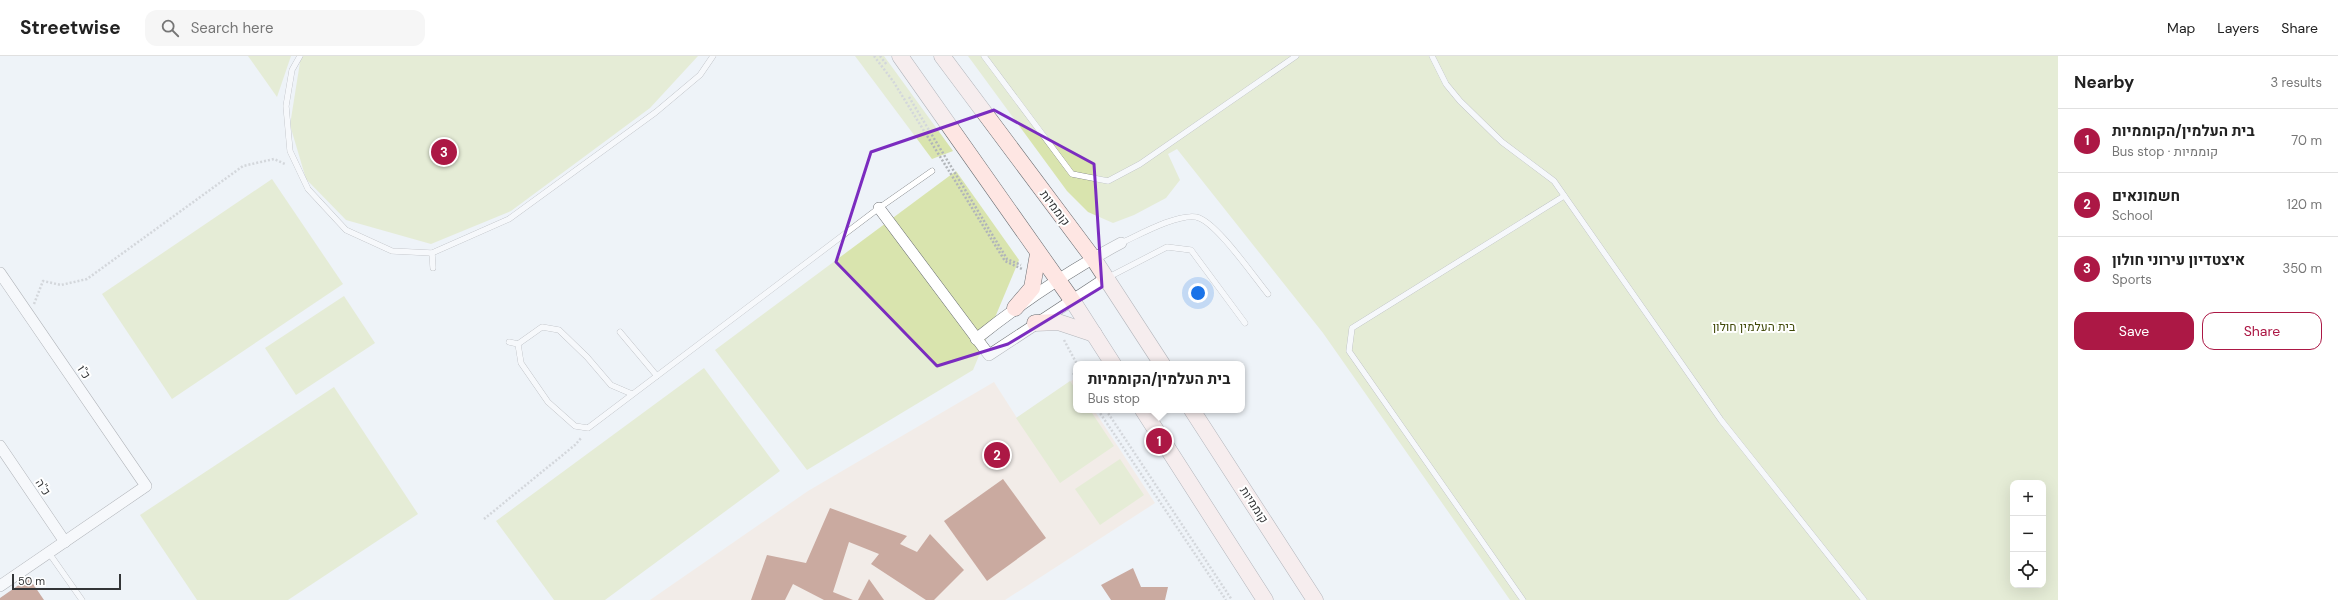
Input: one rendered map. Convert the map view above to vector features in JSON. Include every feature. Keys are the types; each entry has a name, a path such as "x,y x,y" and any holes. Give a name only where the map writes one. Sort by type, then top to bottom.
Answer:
{"main road":[{"name":"קוממיות","path":"942,56 1093,258 1160,361"},
{"path":"894,62 1038,254 1057,282 1072,300 1111,361"},
{"path":"1015,308 1032,288 1038,254"},
{"path":"1035,323 1058,322 1094,334"},
{"path":"1145,413 1265,600"},
{"name":"קוממיות","path":"1194,413 1315,600"}],"street":[{"path":"879,208 989,355 1035,323 1106,278"},
{"path":"976,339 1015,308 1093,258 1121,243"},
{"name":"כ\"ו","path":"0,273 146,486 65,542"},
{"name":"כ\"ה","path":"0,446 65,542"},
{"path":"0,586 65,542"}],"lane":[{"path":"300,56 292,70 286,106 290,151 308,189 346,230 392,251 432,253 509,219 656,112 700,75 713,56"},
{"path":"984,56 1072,174 1108,181 1140,164 1296,56"},
{"path":"1432,56 1446,84 1460,101 1502,142 1554,181 1721,420 1864,600"},
{"path":"518,344 521,363 548,402 575,426 588,428 879,208 932,171"},
{"path":"1523,600 1349,351 1352,328 1564,196"},
{"path":"1121,243 1169,222 1196,217 1215,228 1268,294"},
{"path":"1106,278 1166,247 1191,250 1245,323"},
{"path":"432,253 433,268"},
{"path":"509,342 518,344 542,327 559,330 587,357 611,385 632,394"},
{"path":"620,332 657,376"},
{"path":"49,553 82,600"}],"path":[{"path":"874,56 893,81 1005,261 1034,273"},
{"path":"880,56 894,62"},
{"path":"906,92 1007,259 1034,273"},
{"path":"24,309 36,303 43,281 61,285 87,279 243,166 274,159 299,169"},
{"path":"1064,340 1074,361"},
{"path":"1100,413 1226,600"},
{"path":"1108,413 1232,600"},
{"path":"484,519 575,445 588,428"}],"highlighted area":[{"path":"994,110 1094,164 1102,287 1008,344 937,366 836,262 871,152"}],"shaded area":[{"path":"1073,380 1073,413 1096,413 1155,503 1005,600 650,600 808,491 994,382 1017,418"}],"green space":[{"path":"248,56 291,56 277,97"},
{"path":"301,56 698,56 650,108 511,211 431,244 346,220 306,179 290,125"},
{"path":"855,56 884,56 953,151 932,159"},
{"name":"בית העלמין חולון","path":"968,56 2058,56 2058,600 1510,600 1323,333 1177,149 1168,154 1180,180 1166,198 1134,215 1113,223 1088,212 1067,191"},
{"path":"956,171 1019,260 973,370 807,470 715,350"},
{"path":"272,179 343,284 172,399 102,294"},
{"path":"344,296 375,343 296,395 265,348"},
{"path":"704,368 780,471 605,600 554,600 496,521"},
{"path":"1070,381 1073,386 1073,413 1092,413 1114,446 1060,483 1016,418"},
{"path":"334,387 418,514 288,600 197,600 140,515"},
{"path":"1120,459 1144,495 1100,525 1075,489"}],"building":[{"path":"1003,479 1046,538 987,581 944,521"},
{"path":"830,508 907,536 900,544 917,552 930,534 964,570 934,600 926,600 871,564 879,554 849,542 833,592 853,600 824,600 793,584 785,600 751,600 767,555 806,563"},
{"path":"1133,568 1141,587 1168,587 1165,600 1111,600 1101,585"},
{"path":"29,578 44,600 0,600 0,598"},
{"path":"869,579 884,600 858,600"}],"place":[{"name":"איצטדיון עירוני חולון","path":"444,152"},
{"name":"בית העלמין/הקוממיות","path":"1159,441"},
{"name":"חשמונאים","path":"997,455"}]}
